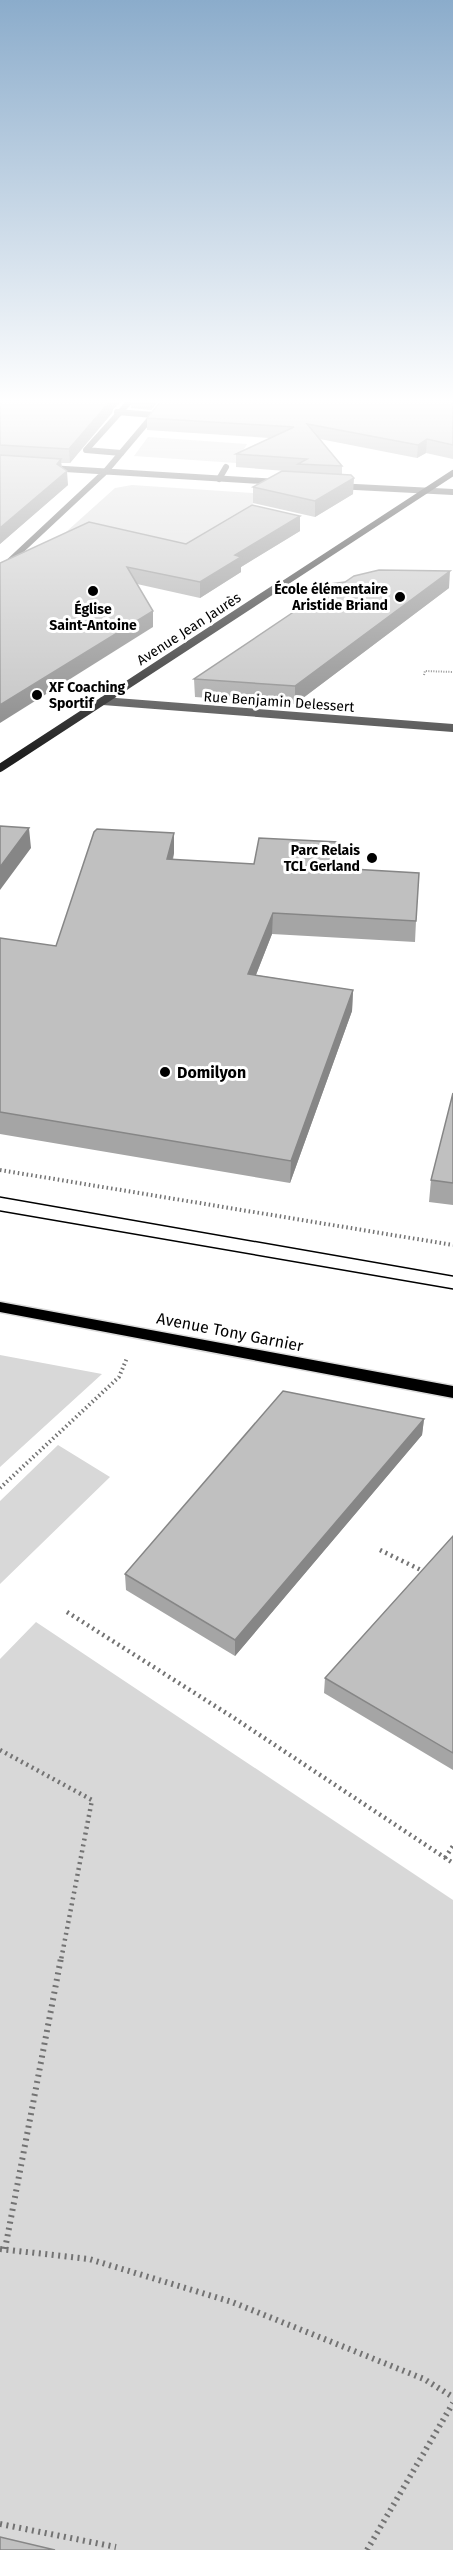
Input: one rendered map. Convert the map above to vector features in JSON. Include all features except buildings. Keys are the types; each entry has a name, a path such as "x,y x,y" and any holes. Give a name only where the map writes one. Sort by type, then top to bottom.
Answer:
{"main road":[{"name":"Avenue Jean Jaurès","path":"0,768 382,519"},
{"name":"Avenue Tony Garnier","path":"0,1307 453,1392"}],"street":[{"path":"0,570 55,519"},
{"name":"Rue Benjamin Delessert","path":"103,701 453,728"}],"path":[{"path":"424,675 425,671 453,672"},
{"path":"0,1170 453,1245"},
{"path":"0,1488 119,1377 129,1352"},
{"path":"380,1550 431,1575"},
{"path":"67,1611 453,1863"},
{"path":"0,1750 92,1800 3,2249 89,2259 232,2301 424,2379 453,2397"},
{"path":"445,1858 453,1846"},
{"path":"367,2550 453,2403"},
{"path":"0,2524 117,2547"}],"shaded area":[{"path":"80,519 227,519 166,555 66,532"},
{"path":"0,1355 102,1374 0,1467"},
{"path":"58,1445 110,1477 0,1584 0,1501"},
{"path":"36,1622 453,1900 453,2550 0,2550 0,1659"}],"tram line":[{"path":"0,1197 453,1276"},
{"path":"0,1211 453,1289"}],"place":[{"name":"Église Saint-Antoine","path":"93,591"},
{"name":"École élémentaire Aristide Briand","path":"400,597"},
{"name":"XF Coaching Sportif","path":"37,695"},
{"name":"Parc Relais TCL Gerland","path":"372,858"},
{"name":"Domilyon","path":"165,1072"}]}
